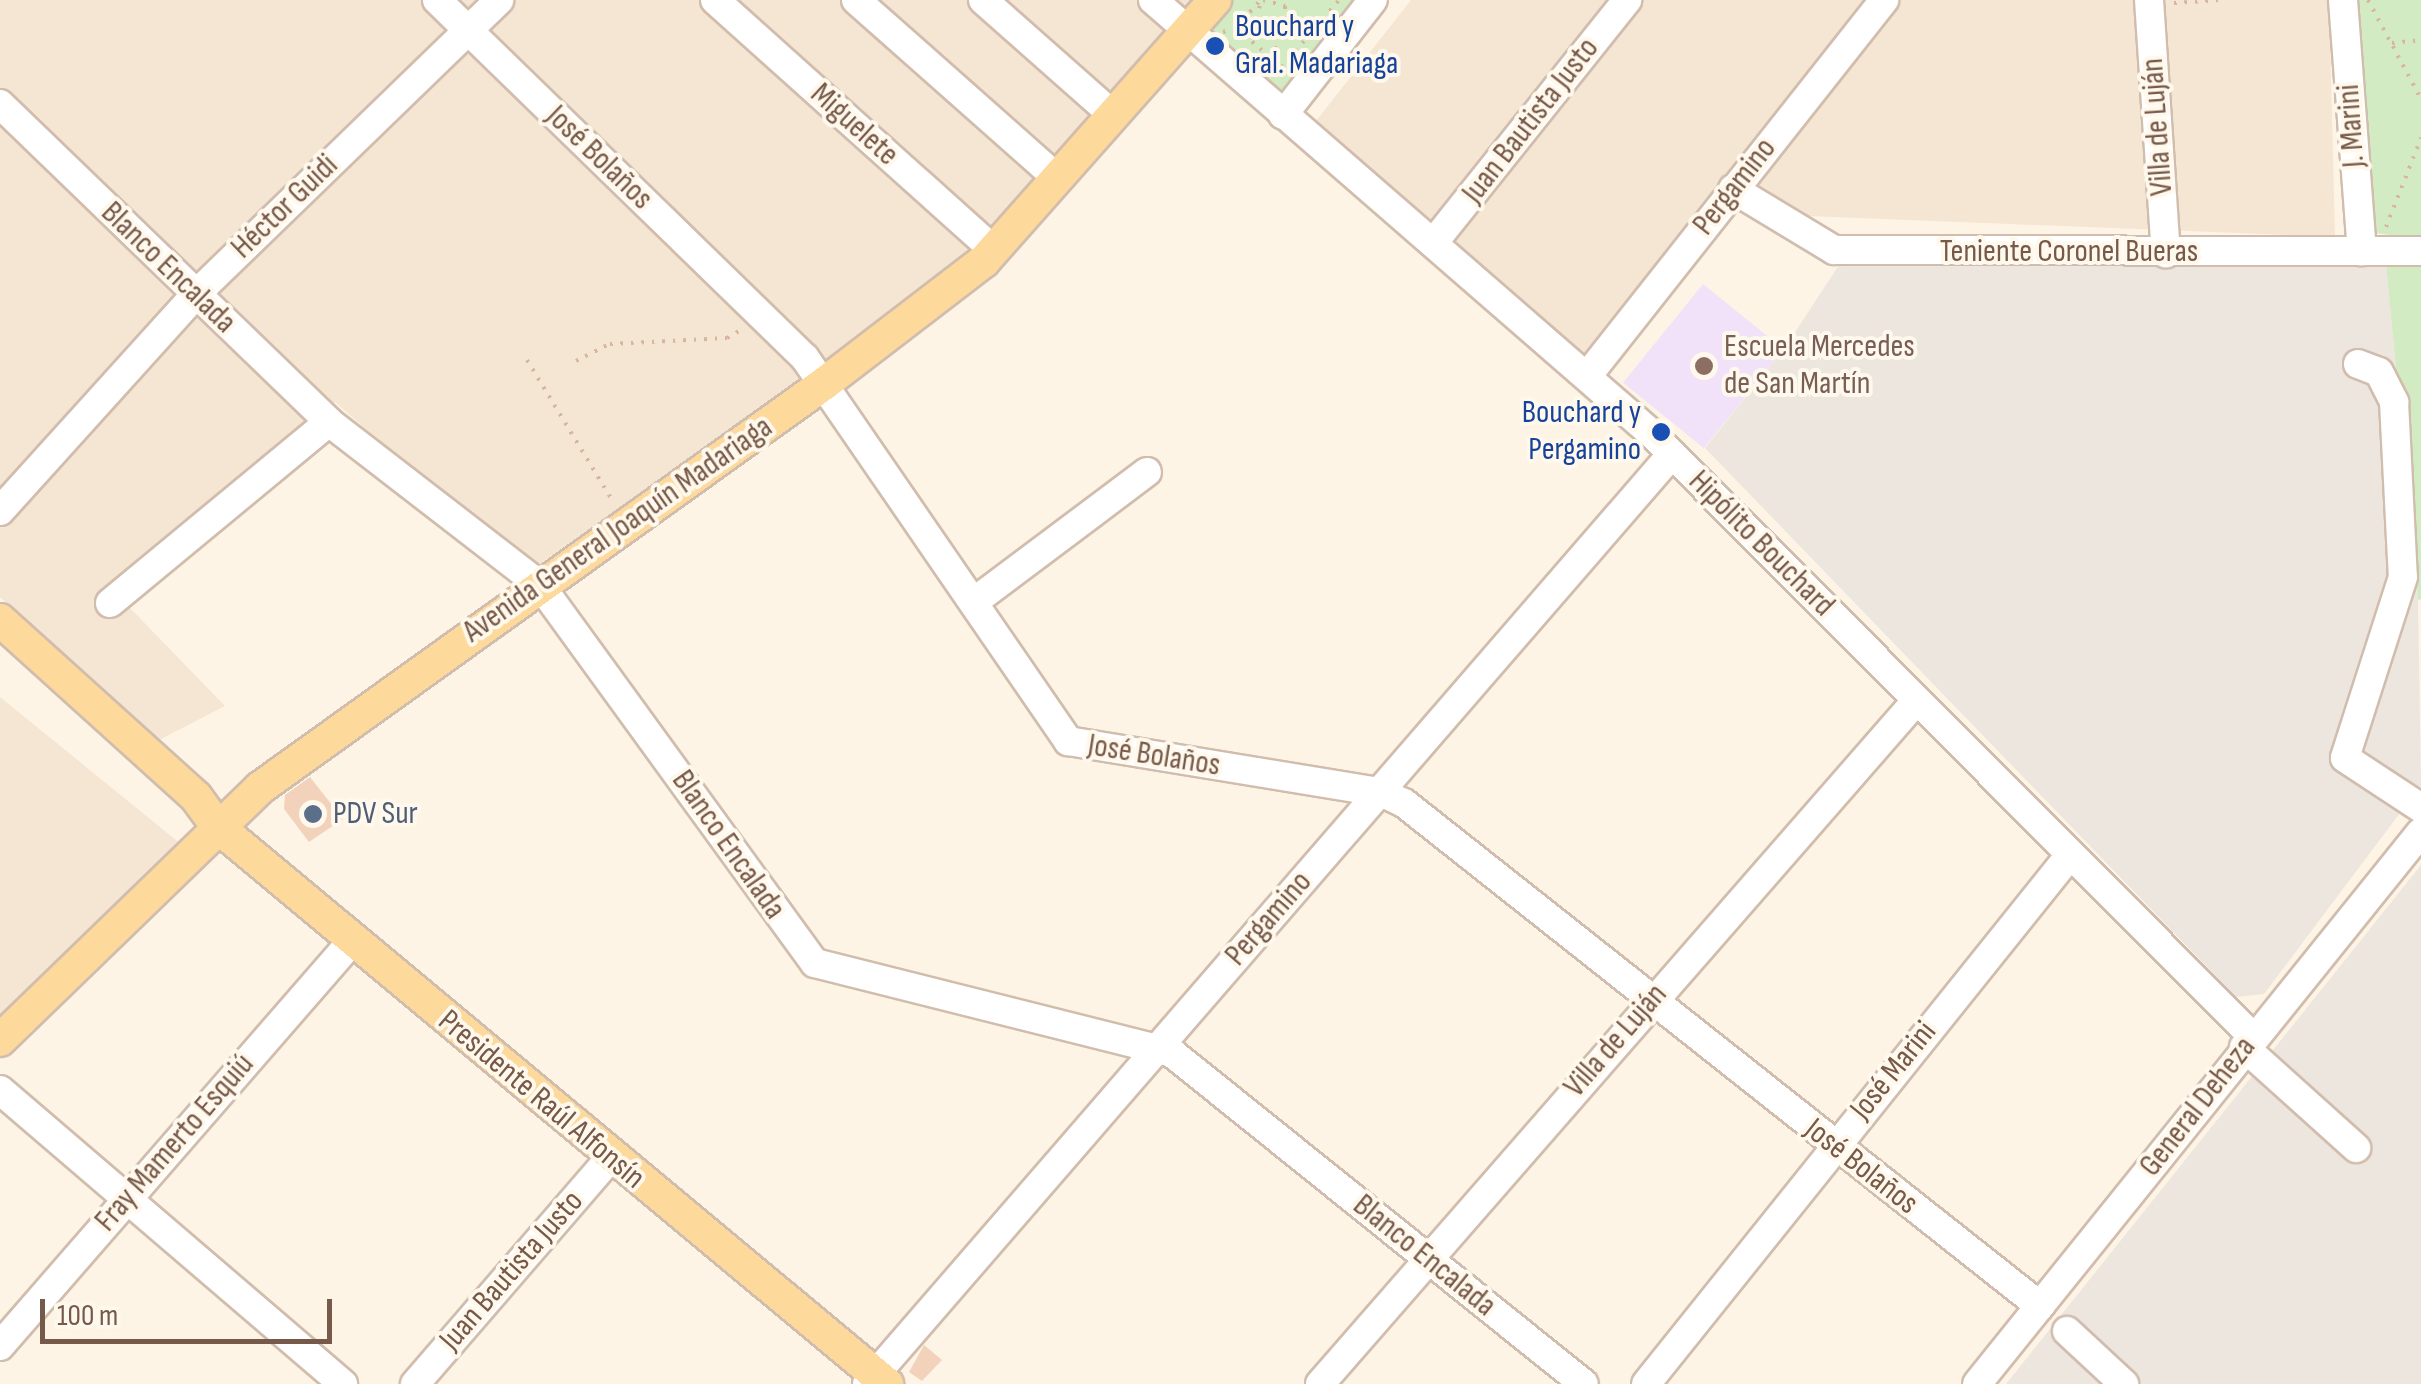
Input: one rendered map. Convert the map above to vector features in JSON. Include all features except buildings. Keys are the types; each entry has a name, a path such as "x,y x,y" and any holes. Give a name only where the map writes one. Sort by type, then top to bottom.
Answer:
{"main road":[{"name":"Avenida General Joaquín Madariaga","path":"0,1040 209,818 274,776 825,383 994,250 1215,0"},
{"name":"Presidente Raúl Alfonsín","path":"0,620 196,797 209,818 877,1381"},
{"name":"Presidente Raúl Alfonsín","path":"0,647 182,807 209,818"}],"street":[{"name":"José Bolaños","path":"437,0 762,316 825,383 1068,741 1381,792 1404,802 1833,1146 2040,1306"},
{"name":"Héctor Guidi","path":"0,511 194,296 498,0"},
{"name":"Miguelete","path":"714,0 994,250"},
{"path":"856,0 1058,178"},
{"path":"983,0 1113,114"},
{"name":"Hipólito Bouchard","path":"1154,0 1588,376 1672,454 2356,1148"},
{"path":"1283,115 1373,0"},
{"name":"Juan Bautista Justo","path":"1434,242 1627,0"},
{"name":"Pergamino","path":"1588,376 1884,0"},
{"name":"J. Marini","path":"2343,0 2369,251"},
{"name":"Villa de Luján","path":"2150,2 2166,253"},
{"name":"Blanco Encalada","path":"0,104 194,296 329,422 540,585 815,963 1155,1048 1183,1060 1584,1384"},
{"name":"Teniente Coronel Bueras","path":"1734,189 1834,250 2421,251"},
{"path":"2358,364 2379,372 2394,402 2402,577 2345,758 2421,808"},
{"path":"110,603 329,422"},
{"name":"Pergamino","path":"877,1381 1155,1048 1672,454"},
{"path":"975,602 1147,472"},
{"name":"Villa de Luján","path":"1320,1384 1916,701"},
{"name":"General Deheza","path":"1977,1384 2421,832"},
{"name":"José Marini","path":"1646,1384 2070,854"},
{"name":"Fray Mamerto Esquiú","path":"0,1346 352,941"},
{"path":"0,1090 343,1384"},
{"name":"Juan Bautista Justo","path":"415,1384 609,1159"},
{"path":"2068,1331 2124,1384"}],"path":[{"path":"1261,0 1236,28 1282,67 1339,0"},
{"path":"1252,42 1261,0"},
{"path":"1261,0 1286,6 1286,27 1272,58"},
{"path":"2150,2 2220,0"},
{"path":"2368,0 2421,99"},
{"path":"2392,43 2421,40"},
{"path":"2369,251 2421,138"},
{"path":"576,361 610,344 727,338 762,316"},
{"path":"527,360 556,399 588,468 628,522"}],"shaded area":[{"path":"0,0 1199,0 1007,235 528,572 335,402 129,607 225,706 155,742 0,597"},
{"path":"1411,0 2329,0 2335,237 1712,212 1575,365 1309,130"},
{"path":"2386,264 2418,600 2421,785 2264,994 2236,997 1705,448 1784,349 1839,265"},
{"name":"Escuela Mercedes de San Martín","path":"1703,284 1784,349 1704,448 1623,383"},
{"path":"0,697 182,845 0,1018"},
{"path":"2421,865 2421,1384 2006,1384"}],"green space":[{"path":"1215,0 1373,0 1283,115 1189,31"},
{"path":"2352,0 2421,0 2421,239 2374,233"},
{"path":"2421,263 2421,599 2418,600 2386,264"}],"place":[{"name":"Bouchard y Gral. Madariaga","path":"1215,46"},
{"name":"Escuela Mercedes de San Martín","path":"1704,366"},
{"name":"Bouchard y Pergamino","path":"1661,432"},
{"name":"PDV Sur","path":"313,814"}]}
